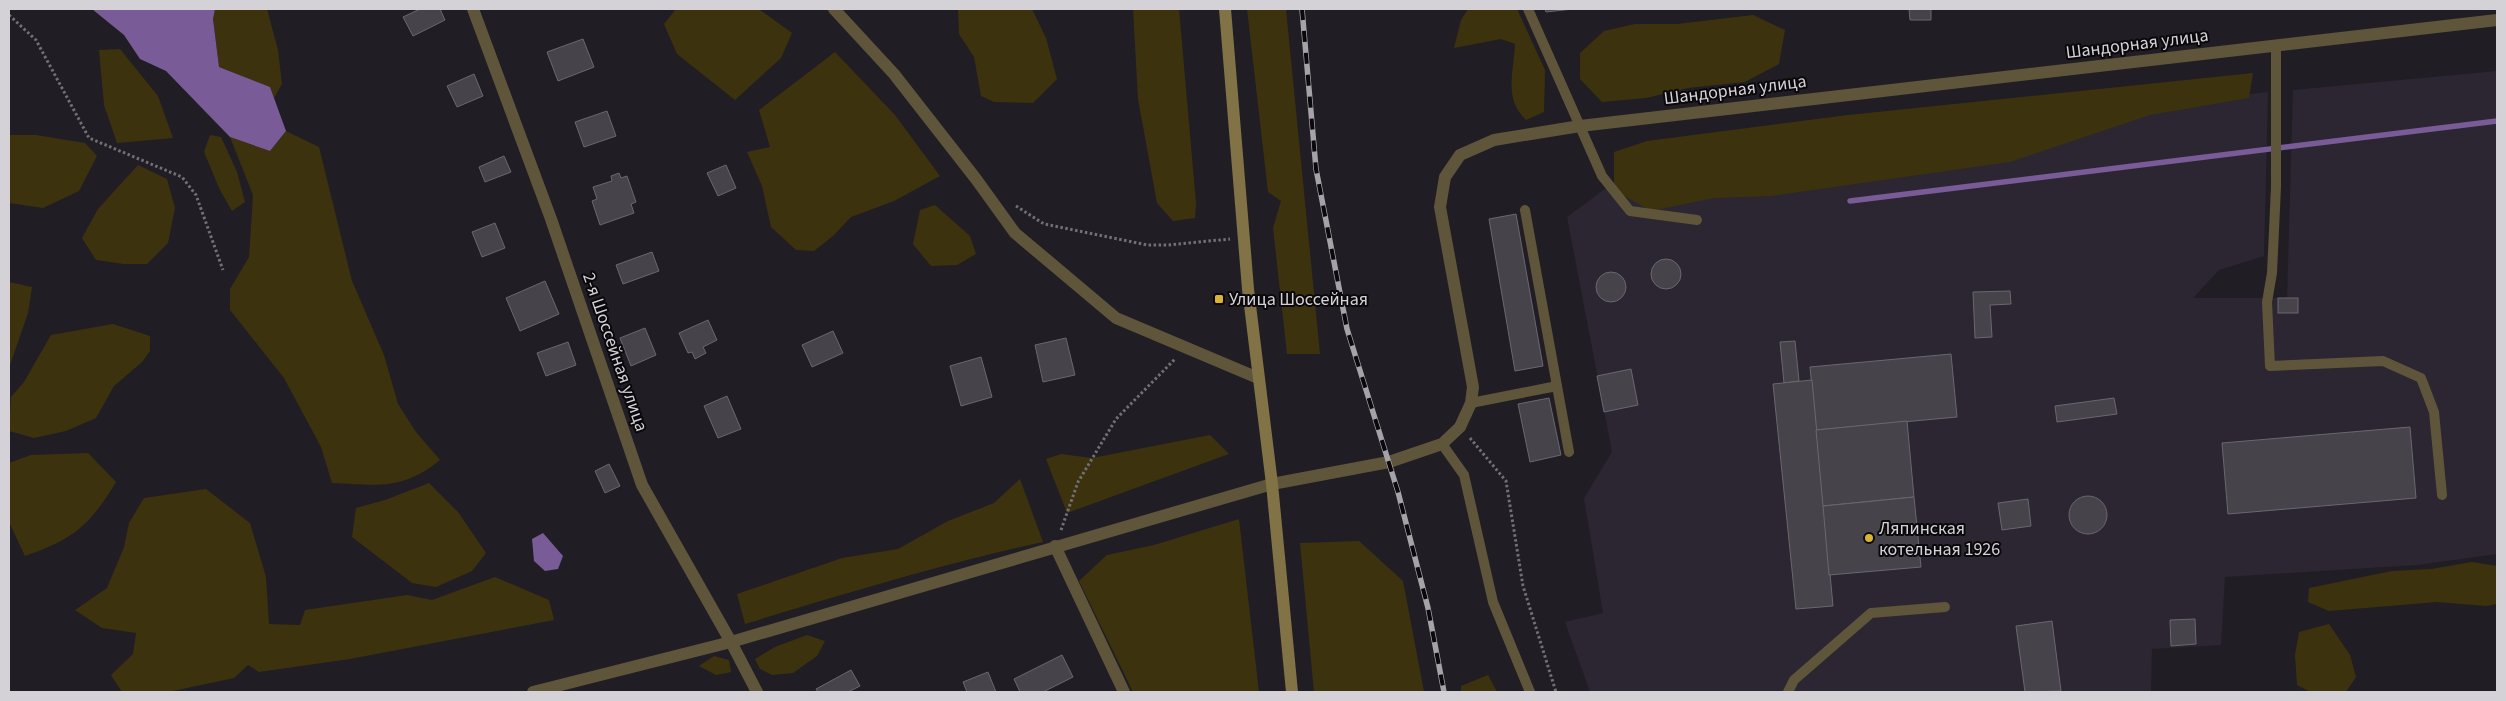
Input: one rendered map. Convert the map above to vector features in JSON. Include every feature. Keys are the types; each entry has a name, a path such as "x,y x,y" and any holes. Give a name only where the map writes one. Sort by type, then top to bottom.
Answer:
{"main road":[{"path":"1225,9 1243,238 1272,484 1292,692"}],"street":[{"name":"2-я Шоссейная улица","path":"473,9 551,219 642,485 731,642 757,692"},
{"path":"834,9 894,74 976,179 1015,233 1116,318 1258,378"},
{"name":"Шандорная улица","path":"533,692 731,642 1272,484 1389,462 1442,444 1460,427 1471,403 1472,387 1440,207 1444,177 1460,155 1494,140 1580,126 2497,20"},
{"path":"1055,546 1124,692"}],"lane":[{"path":"1528,9 1602,176 1630,211 1697,220"},
{"path":"2276,45 2276,187 2272,274 2267,302 2270,366 2383,361 2421,378 2434,412 2442,494"},
{"path":"1525,210 1569,452"},
{"path":"1471,403 1557,386"},
{"path":"1442,444 1464,476 1493,602 1530,692"},
{"path":"1788,692 1794,680 1871,613 1945,607"}],"path":[{"path":"9,15 36,40 89,138 182,177 196,195 223,270"},
{"path":"1012,203 1044,224 1147,245 1168,245 1243,238"},
{"path":"1055,546 1078,482 1116,419 1186,348"},
{"path":"1460,427 1506,481 1523,586 1556,692"}],"shaded area":[{"path":"92,9 215,9 213,19 219,67 270,87 286,131 270,151 230,137 166,71 140,59 124,35"},
{"path":"215,9 267,9 278,50 282,84 274,98 270,87 219,67 213,19"},
{"path":"676,9 759,9 792,33 781,58 735,100 677,54 664,24"},
{"path":"958,9 1032,9 1046,38 1057,79 1033,103 994,102 981,96 974,57 959,34"},
{"path":"1133,9 1179,9 1196,203 1195,218 1173,221 1157,203 1138,99"},
{"path":"1247,9 1286,9 1320,354 1287,354 1273,228 1281,201 1268,192"},
{"path":"1468,9 1517,9 1545,70 1544,112 1526,120 1514,103 1512,84 1515,44 1501,39 1454,48 1461,20"},
{"path":"1753,15 1785,30 1779,64 1745,82 1688,88 1646,98 1602,102 1580,79 1580,53 1604,31 1635,24 1677,24"},
{"path":"120,49 158,96 173,138 117,143 104,105 99,50"},
{"path":"835,52 895,115 940,176 894,201 851,217 833,236 814,251 796,250 771,227 762,186 747,152 770,147 759,110"},
{"path":"2497,71 2497,554 2417,565 2225,577 2221,645 2152,649 2151,692 1590,692 1565,622 1603,613 1584,498 1612,452 1567,217 1629,171 2268,92 2264,256 2219,270 2193,298 2287,298 2293,90"},
{"path":"2253,73 2249,98 2150,115 2010,162 1771,196 1714,198 1651,211 1614,190 1614,152 1647,141 1848,115"},
{"path":"286,131 319,147 352,281 384,355 398,404 416,432 440,460 414,477 389,484 376,485 332,483 321,447 284,378 230,310 230,289 249,257 253,195 230,137 270,151"},
{"path":"9,135 36,135 85,143 97,156 79,191 43,208 9,203"},
{"path":"210,135 221,137 237,172 245,202 232,211 220,190 204,152"},
{"path":"138,165 167,179 175,208 168,243 147,264 124,264 96,260 82,238 98,209"},
{"path":"935,205 970,236 976,254 957,265 931,266 913,244 920,210"},
{"path":"9,282 32,287 28,313 9,368"},
{"path":"113,324 150,336 150,351 142,362 114,386 96,418 66,431 34,438 9,431 11,397 24,382 51,335"},
{"path":"1210,435 1229,454 1067,513 1046,459 1061,454 1092,458"},
{"path":"88,453 116,482 107,497 89,520 79,529 42,550 25,556 9,522 9,463 31,455"},
{"path":"1020,479 1043,542 930,570 745,624 737,594 842,558 898,549 948,521 994,503"},
{"path":"429,483 458,512 486,553 472,571 436,587 412,583 352,537 356,508 385,500"},
{"path":"206,489 250,523 266,577 269,624 300,625 305,610 407,595 432,600 495,577 549,600 554,620 350,659 259,672 248,665 234,678 168,692 122,692 111,675 133,654 136,633 102,628 75,610 107,588 124,547 129,523 144,498"},
{"path":"1239,519 1259,692 1133,692 1079,581 1107,555 1154,545"},
{"path":"543,533 563,556 558,569 545,571 534,561 532,539"},
{"path":"1359,541 1403,581 1424,692 1314,692 1300,543"},
{"path":"2472,562 2497,566 2497,604 2486,606 2437,602 2329,611 2308,602 2309,588 2392,571 2431,569"},
{"path":"2329,624 2350,655 2356,677 2346,692 2310,692 2297,685 2295,655 2299,632"},
{"path":"807,635 825,641 817,656 793,673 772,675 760,669 755,659 775,647"},
{"path":"714,656 729,660 731,672 716,675 699,666"},
{"path":"1488,675 1497,692 1461,692 1461,686"}],"building":[{"path":"420,9 440,9 445,20 413,36 403,17"},
{"path":"1545,9 1573,9 1546,12"},
{"path":"1909,9 1931,9 1931,20 1910,20"},
{"path":"583,39 594,67 558,81 547,52"},
{"path":"474,74 483,96 457,107 447,86"},
{"path":"607,111 616,136 584,147 575,122"},
{"path":"504,156 511,172 485,182 479,167"},
{"path":"726,165 736,188 718,196 707,173"},
{"path":"619,173 621,178 627,176 636,202 631,204 634,213 600,225 592,201 597,199 593,187 612,181 611,176"},
{"path":"1516,214 1543,366 1515,371 1489,219"},
{"path":"495,223 505,248 482,257 472,232"},
{"path":"652,252 659,271 623,284 616,265"},
{"path":"1666,259 1672,260 1680,268 1680,280 1672,288 1666,289 1660,288 1652,280 1651,274 1652,268 1660,260"},
{"path":"1611,272 1617,273 1625,281 1625,293 1617,301 1611,302 1605,301 1597,293 1596,287 1597,281 1605,273"},
{"path":"545,281 559,314 520,331 506,298"},
{"path":"2010,291 2011,304 1990,305 1992,337 1975,338 1973,292"},
{"path":"2278,298 2298,298 2298,313 2278,313"},
{"path":"708,320 717,340 703,347 706,353 695,359 692,352 688,353 679,333"},
{"path":"645,328 656,355 631,366 620,338"},
{"path":"833,331 843,353 812,367 802,345"},
{"path":"1066,338 1075,375 1043,382 1035,345"},
{"path":"1795,341 1799,381 1784,383 1780,342"},
{"path":"568,342 576,365 546,376 537,353"},
{"path":"1951,354 1957,417 1816,430 1810,367"},
{"path":"981,357 992,397 961,406 950,366"},
{"path":"1631,369 1638,405 1604,412 1597,376"},
{"path":"1812,380 1833,606 1796,609 1773,384"},
{"path":"727,396 741,429 718,438 704,406"},
{"path":"1549,398 1561,455 1530,462 1518,404"},
{"path":"2114,398 2117,414 2057,422 2055,406"},
{"path":"1907,421 1914,497 1823,506 1816,430"},
{"path":"2410,427 2416,498 2228,514 2222,443"},
{"path":"609,464 620,486 605,493 595,471"},
{"path":"2088,496 2102,501 2107,515 2102,529 2088,534 2074,529 2069,515 2074,501"},
{"path":"1914,497 1921,567 1829,575 1823,506"},
{"path":"2028,499 2031,526 2002,530 1998,503"},
{"path":"2195,619 2196,644 2171,646 2170,620"},
{"path":"2052,621 2061,691 2025,692 2016,626"},
{"path":"1062,655 1073,677 1043,692 1020,692 1014,679"},
{"path":"851,670 860,686 848,692 818,692 816,689"},
{"path":"988,672 996,692 967,692 963,682"}],"waterway":[{"path":"1850,201 2497,121"}],"railway":[{"path":"1302,9 1316,169 1347,329 1398,492 1428,608 1444,692"}],"place":[{"name":"Улица Шоссейная","path":"1219,299"},
{"name":"Ляпинская котельная 1926","path":"1869,538"}]}
